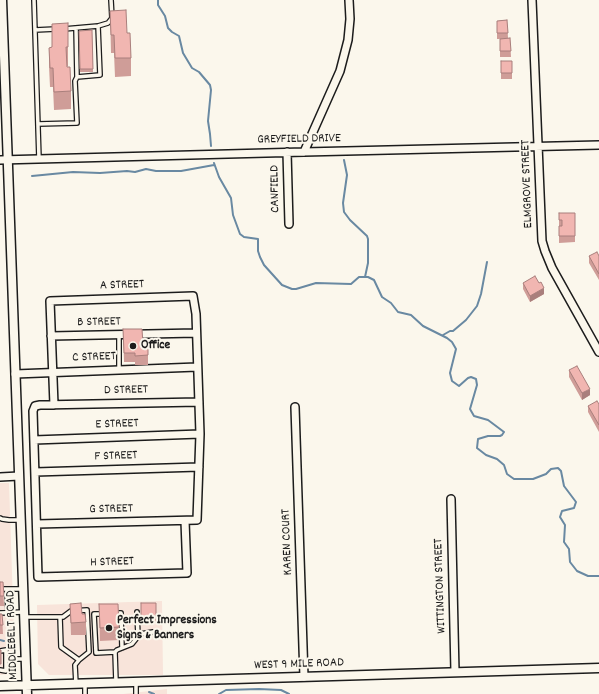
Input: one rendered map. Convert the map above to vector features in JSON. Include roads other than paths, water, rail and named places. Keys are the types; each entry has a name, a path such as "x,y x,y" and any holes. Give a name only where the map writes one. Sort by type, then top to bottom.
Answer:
{"street":[{"name":"MIDDLEBELT ROAD","path":"2,0 4,160 15,374 27,694"},
{"path":"304,152 340,70 348,40 350,0"},
{"name":"ELMGROVE STREET","path":"532,0 542,241 545,251 566,294 599,352"},
{"name":"GREYFIELD DRIVE","path":"4,160 599,145"},
{"name":"CANFIELD","path":"287,152 289,224"},
{"name":"A STREET","path":"54,405 50,301 193,296 196,333"},
{"path":"185,521 197,520 200,434 196,333"},
{"name":"B STREET","path":"51,336 196,333"},
{"name":"C STREET","path":"15,374 197,367"},
{"name":"D STREET","path":"34,440 33,410 35,406 199,402"},
{"name":"KAREN COURT","path":"295,407 304,677"},
{"name":"E STREET","path":"34,440 200,434"},
{"path":"34,440 37,524"},
{"name":"F STREET","path":"35,472 199,466"},
{"path":"0,477 19,476"},
{"name":"WITTINGTON STREET","path":"450,499 456,672"},
{"name":"G STREET","path":"37,524 185,521"},
{"name":"H STREET","path":"37,524 38,577 187,573 185,521"},
{"name":"WEST 9 MILE ROAD","path":"0,686 599,668"}],"lane":[{"path":"34,0 39,159"},
{"path":"35,30 98,26 108,23 112,18 111,0"},
{"path":"77,77 100,75 98,26"},
{"path":"38,124 77,122 75,81 77,77 76,28"},
{"path":"119,334 120,369"},
{"path":"0,518 21,520"},
{"path":"0,589 23,589"},
{"path":"7,589 8,613"},
{"path":"0,613 63,617 71,611 87,610 89,652 75,665 76,684"},
{"path":"137,612 138,636"},
{"path":"122,648 121,613 94,614 96,653 115,652 132,644 142,633 153,632"},
{"path":"60,617 61,647 79,660"},
{"path":"0,651 6,650 6,670 0,670"},
{"path":"115,652 116,683"},
{"path":"6,660 26,659"},
{"path":"136,682 136,694"},
{"path":"85,683 85,694"}],"waterway":[{"path":"158,0 158,5 165,16 168,28 179,36 183,53 192,68 199,72 210,85 211,90 208,121 211,146"},
{"path":"344,160 347,175 343,203 344,212 350,220 367,236 368,239 368,263 365,277"},
{"path":"214,163 219,177 231,198 233,215 240,234 244,237 258,239 258,251 264,265 282,285 296,289 316,283 351,284 359,277 368,277 374,280 382,297 391,303 398,312 411,315 423,326 452,342 456,349 450,373 452,381 459,386 468,378 471,377 476,379 477,385 470,409 474,416 488,420 504,432 500,436 488,436 478,439 477,448 486,455 497,459 504,465 507,474 514,479 533,479 546,474 551,469 558,468 561,471 564,486 576,502 574,508 562,511 560,517 565,525 564,542 569,549 570,562 577,571 588,576 599,576"},
{"path":"32,176 73,172 135,172 146,169 156,171 181,171 214,165"},
{"path":"443,335 453,331 466,320 477,306 481,294 487,262"},
{"path":"0,640 4,641"},
{"path":"219,694 226,690 259,689 281,690 289,694"},
{"path":"149,692 154,694"}],"place":[{"name":"Office","path":"133,346"},
{"name":"Perfect Impressions Signs & Banners","path":"109,628"}]}
